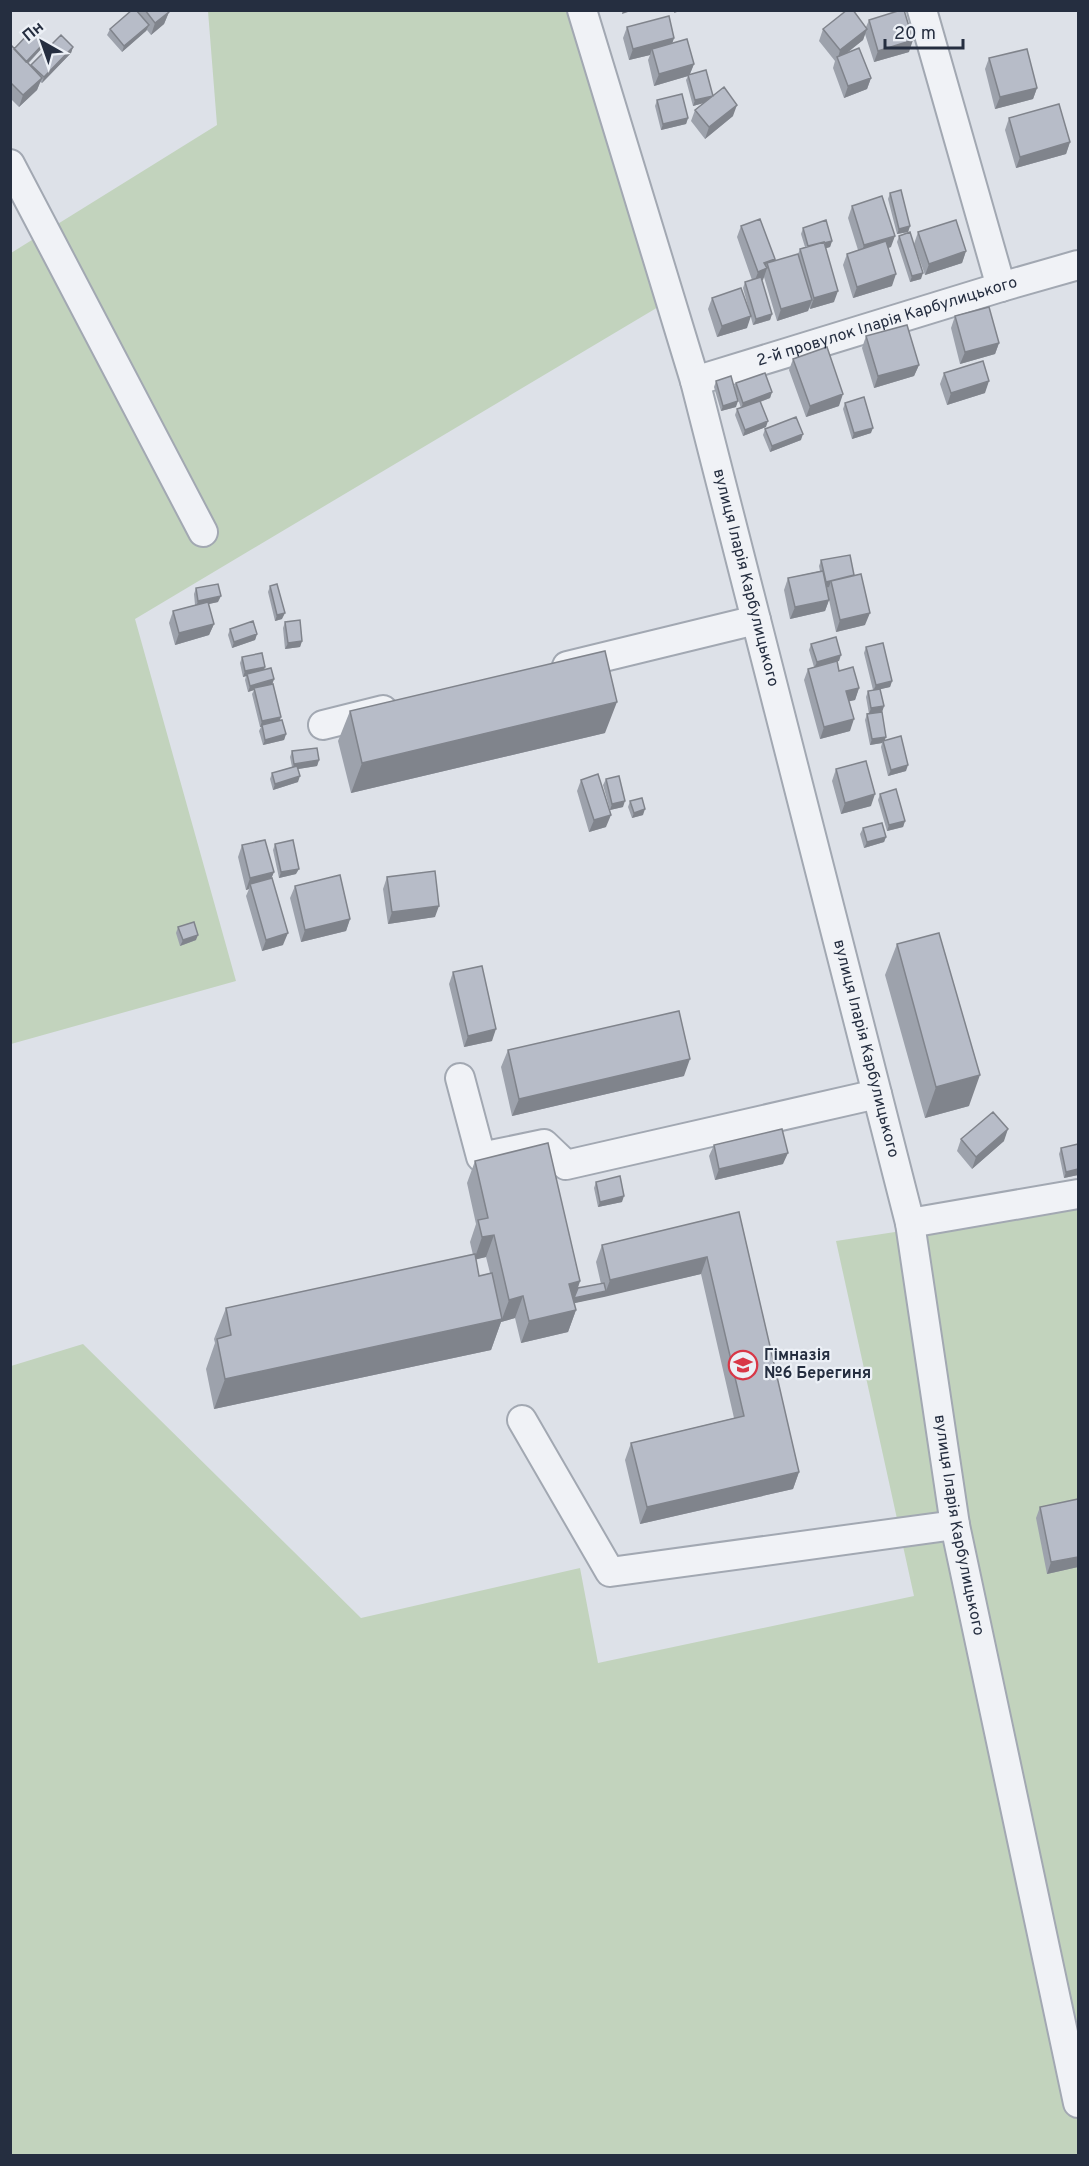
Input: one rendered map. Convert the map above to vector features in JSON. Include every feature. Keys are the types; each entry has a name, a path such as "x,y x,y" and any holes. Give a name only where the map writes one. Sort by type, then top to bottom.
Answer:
{"street":[{"name":"вулиця Іларія Карбулицького","path":"582,10 695,381 910,1223 955,1525 1078,2103"},
{"path":"922,10 1001,286"},
{"path":"10,164 203,532"},
{"name":"2-й провулок Іларія Карбулицького","path":"695,381 1001,286 1078,265"},
{"path":"540,672 756,620"},
{"path":"323,725 403,705"},
{"path":"460,1078 481,1157 544,1144 566,1165 877,1094"},
{"path":"910,1223 1078,1194"},
{"path":"522,1420 610,1572 955,1525"}],"green space":[{"path":"208,11 591,11 680,294 135,619 236,981 11,1044 11,253 217,125"},
{"path":"1078,1204 1078,2155 11,2156 11,1366 83,1344 361,1618 580,1568 598,1663 914,1596 836,1241"}],"building":[{"path":"132,10 136,10 149,25 124,46 110,29"},
{"path":"145,10 167,10 169,12 155,23"},
{"path":"847,10 853,10 867,29 840,50 823,29"},
{"path":"904,10 913,40 878,51 869,20"},
{"path":"669,16 674,38 633,49 627,27"},
{"path":"32,30 45,42 26,62 14,49"},
{"path":"61,35 73,47 44,77 31,65"},
{"path":"687,39 694,64 659,74 652,49"},
{"path":"11,45 42,78 23,95 10,82"},
{"path":"859,48 871,78 848,86 837,57"},
{"path":"1027,49 1037,88 1000,97 989,58"},
{"path":"706,70 713,96 695,100 688,75"},
{"path":"724,87 737,105 709,127 695,110"},
{"path":"682,94 688,118 663,124 657,100"},
{"path":"1059,104 1070,142 1020,157 1009,118"},
{"path":"901,190 910,226 899,229 890,193"},
{"path":"882,196 895,236 864,245 852,206"},
{"path":"760,219 775,259 764,263 767,268 758,272 741,226"},
{"path":"826,220 832,241 808,246 803,228"},
{"path":"956,220 966,251 929,264 918,232"},
{"path":"910,232 923,273 912,276 899,236"},
{"path":"886,241 896,274 857,287 847,254"},
{"path":"824,242 838,291 814,298 800,249"},
{"path":"798,254 812,300 781,309 767,263"},
{"path":"761,277 772,314 756,319 745,282"},
{"path":"741,288 751,316 722,326 712,298"},
{"path":"989,307 999,343 965,352 955,316"},
{"path":"907,325 919,365 878,376 866,336"},
{"path":"827,347 843,394 810,406 793,359"},
{"path":"983,361 989,381 951,393 944,373"},
{"path":"765,373 772,392 743,403 736,383"},
{"path":"731,376 738,401 723,406 716,381"},
{"path":"864,397 873,428 854,433 845,403"},
{"path":"760,401 768,421 745,430 737,409"},
{"path":"796,417 803,434 772,446 765,429"},
{"path":"850,555 854,575 826,582 821,560"},
{"path":"823,571 829,600 795,607 788,578"},
{"path":"861,574 870,613 840,620 831,581"},
{"path":"218,584 221,596 198,601 196,588"},
{"path":"277,584 285,613 277,615 270,586"},
{"path":"208,602 214,624 179,633 173,611"},
{"path":"300,620 302,641 288,643 285,622"},
{"path":"253,621 257,634 234,642 230,629"},
{"path":"836,637 841,655 817,662 811,644"},
{"path":"883,643 892,681 876,685 866,647"},
{"path":"605,651 617,702 362,763 350,711"},
{"path":"262,653 265,667 245,671 242,657"},
{"path":"837,661 839,671 853,667 859,688 846,691 854,719 824,727 808,669"},
{"path":"271,668 274,679 250,686 247,674"},
{"path":"273,684 281,717 262,721 254,688"},
{"path":"880,689 884,706 871,708 868,691"},
{"path":"882,712 886,737 872,739 867,714"},
{"path":"282,720 286,734 265,740 262,725"},
{"path":"901,736 908,765 891,770 883,741"},
{"path":"317,748 319,760 294,764 292,751"},
{"path":"866,761 875,794 845,803 836,769"},
{"path":"297,766 300,776 275,784 272,773"},
{"path":"598,774 611,815 594,820 581,780"},
{"path":"619,776 625,801 612,804 606,779"},
{"path":"896,789 905,821 889,825 880,794"},
{"path":"642,798 645,809 634,813 630,801"},
{"path":"882,823 886,837 867,842 863,828"},
{"path":"265,840 274,872 250,878 242,845"},
{"path":"293,840 299,869 281,872 275,844"},
{"path":"435,871 439,906 392,912 387,877"},
{"path":"340,875 350,919 305,930 295,886"},
{"path":"272,878 288,933 266,940 250,884"},
{"path":"194,922 198,935 183,940 178,927"},
{"path":"939,933 980,1075 936,1087 897,944"},
{"path":"482,966 496,1029 468,1036 453,972"},
{"path":"679,1011 690,1059 519,1099 508,1050"},
{"path":"993,1112 1008,1129 976,1157 961,1139"},
{"path":"782,1129 788,1153 719,1169 714,1145"},
{"path":"548,1143 580,1281 569,1284 576,1310 529,1321 523,1296 509,1300 494,1235 482,1237 478,1220 488,1218 475,1161"},
{"path":"1078,1144 1078,1169 1066,1172 1061,1148"},
{"path":"620,1176 624,1196 600,1202 596,1182"},
{"name":"Гімназія №6 Берегиня","path":"739,1212 799,1472 647,1507 631,1443 744,1416 707,1257 610,1280 602,1245"},
{"path":"475,1254 479,1276 492,1273 502,1319 225,1379 217,1339 231,1335 226,1308"},
{"path":"604,1283 606,1291 574,1298 578,1288"},
{"path":"1078,1499 1078,1557 1051,1562 1040,1507"}],"place":[{"name":"Гімназія №6 Берегиня","path":"743,1365"}]}
